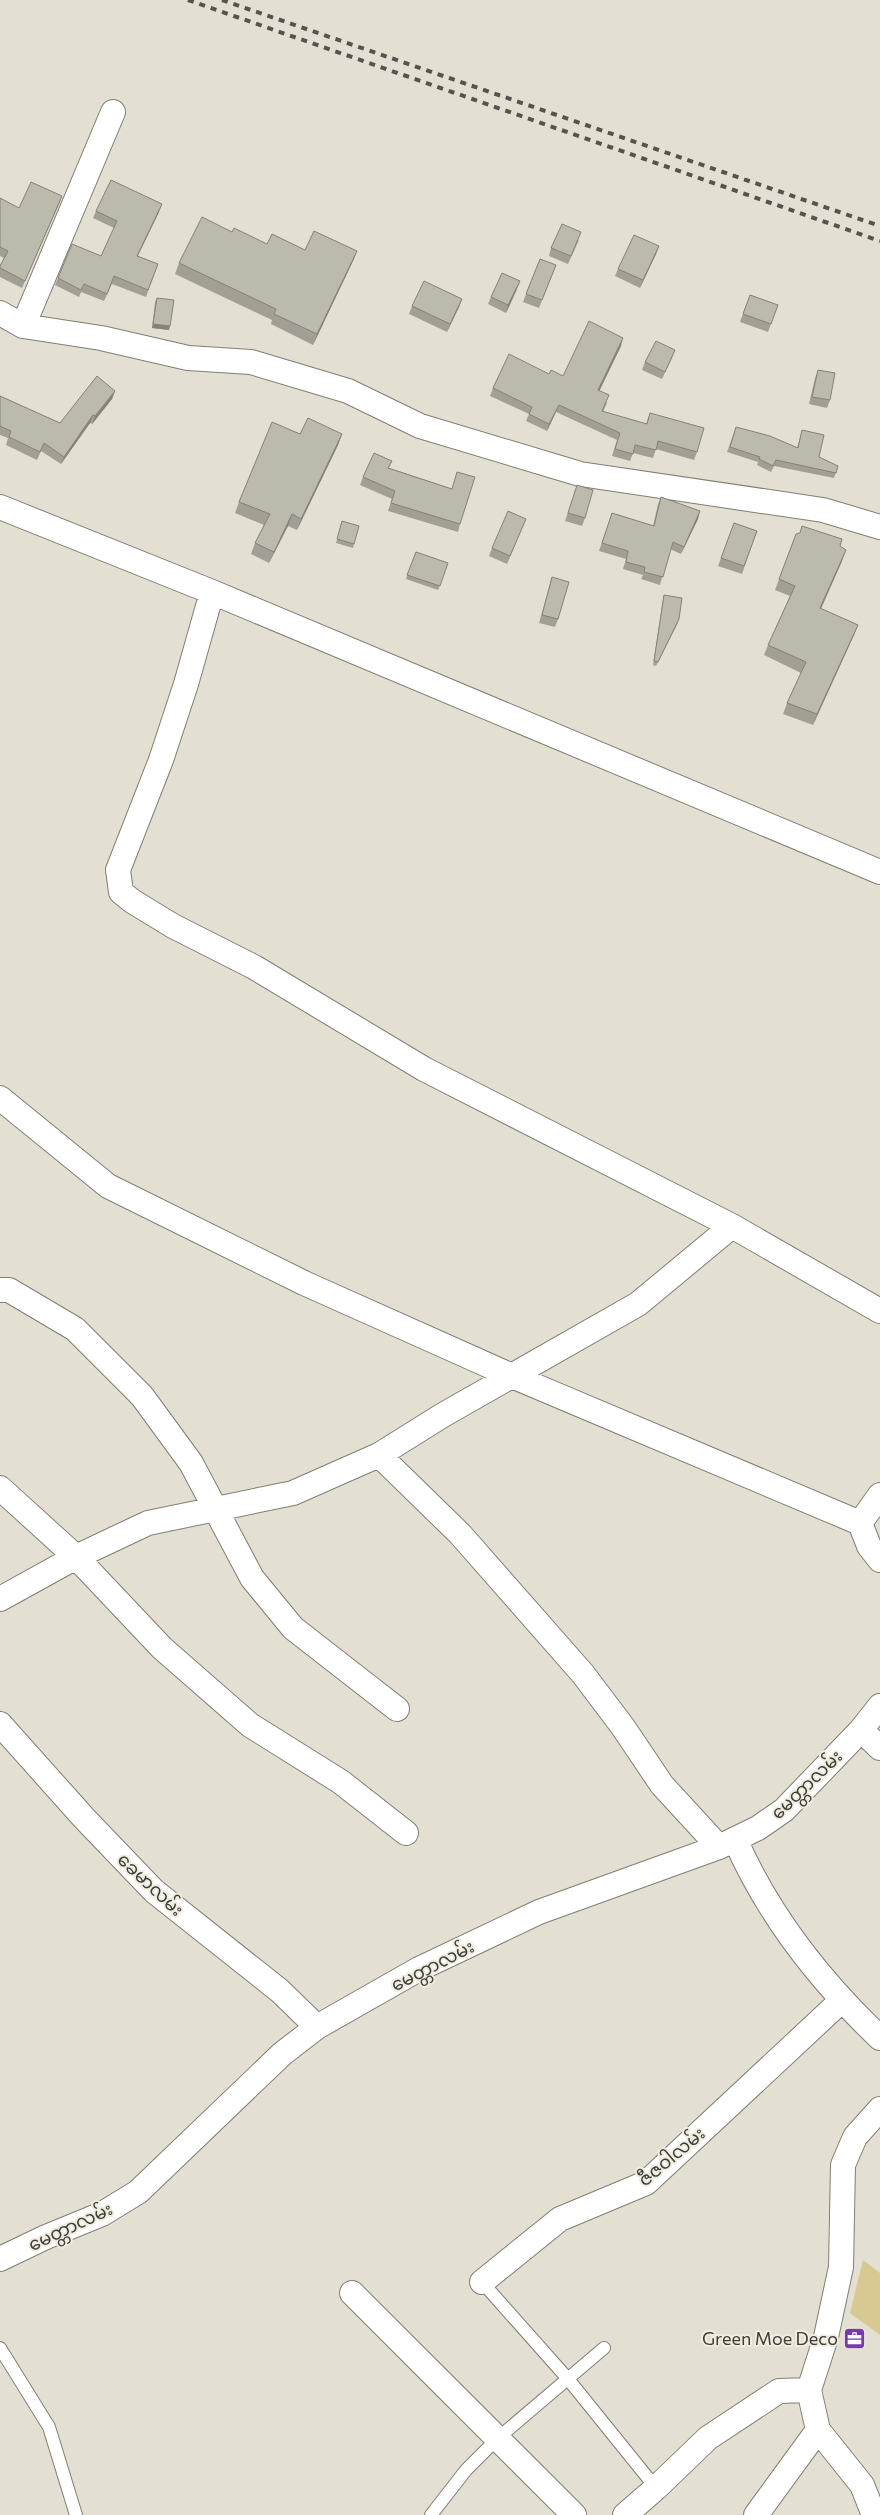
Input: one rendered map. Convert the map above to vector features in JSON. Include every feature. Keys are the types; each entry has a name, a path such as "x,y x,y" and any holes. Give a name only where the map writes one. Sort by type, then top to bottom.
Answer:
{"street":[{"path":"23,326 113,112"},
{"path":"0,313 23,326 102,338 188,358 251,362 348,391 420,426 580,474 822,510 880,527"},
{"path":"0,507 212,592 880,872"},
{"path":"212,592 186,684 161,760 118,870 121,892 132,901 173,926 254,967 424,1069 732,1226 880,1311"},
{"path":"0,1098 108,1186 304,1283 512,1376 860,1524 869,1546 880,1560"},
{"path":"0,1599 76,1558 148,1523 293,1493 379,1455 638,1304 732,1226"},
{"path":"0,1290 9,1290 75,1328 142,1396 191,1463 252,1578 293,1628 397,1709"},
{"path":"379,1455 460,1534 583,1674 623,1727 662,1786 727,1843 768,1906 841,2001 880,2038"},
{"path":"0,1488 76,1558 162,1648 250,1725 341,1782 406,1834"},
{"path":"860,1524 880,1495"},
{"name":"မေတ္တာလမ်း","path":"0,2259 46,2237 102,2214 138,2192 282,2054 317,2027 419,1969 539,1912 727,1843 758,1828 784,1810 861,1730 880,1706"},
{"name":"ခေမာလမ်း","path":"0,1724 84,1818 154,1891 280,1991 317,2027"},
{"path":"861,1730 880,1748"},
{"name":"ဇီဇဝါလမ်း","path":"482,2282 560,2219 646,2183 841,2001"},
{"path":"874,2515 862,2485 818,2430 809,2390 826,2337 841,2267 843,2165 855,2137 880,2109"},
{"path":"352,2294 574,2515"},
{"path":"625,2515 708,2438 779,2391 809,2390"},
{"path":"756,2515 818,2430"}],"lane":[{"path":"482,2282 568,2379 656,2488"},
{"path":"0,2348 49,2427 76,2515"},
{"path":"431,2515 466,2470 498,2438 604,2348"}],"shaded area":[{"path":"863,2260 880,2273 880,2335 850,2313"}],"building":[{"path":"111,180 162,204 137,256 158,264 148,290 114,276 107,294 84,284 81,290 58,278 72,244 101,256 117,221 96,211"},
{"path":"31,182 62,196 25,281 0,268 8,251 0,247 0,198 19,208"},
{"path":"202,217 232,232 234,228 267,244 272,234 305,250 314,231 357,251 317,334 274,314 276,309 179,263"},
{"path":"562,224 581,232 571,256 551,248"},
{"path":"634,235 659,246 643,280 618,269"},
{"path":"540,259 556,265 542,300 526,294"},
{"path":"502,273 520,281 508,305 491,297"},
{"path":"424,281 462,299 450,324 412,306"},
{"path":"750,295 778,305 771,324 743,314"},
{"path":"157,298 174,300 170,326 153,324"},
{"path":"589,321 623,338 598,390 609,395 602,411 647,424 650,413 704,428 697,452 658,441 656,450 635,445 633,454 615,449 620,433 559,405 549,424 529,414 532,407 493,388 509,354 549,374 551,370 563,376"},
{"path":"656,341 675,350 665,372 645,362"},
{"path":"818,370 835,373 830,400 812,397"},
{"path":"97,376 115,391 95,416 93,415 64,457 44,443 40,452 9,437 11,431 0,426 0,396 60,423"},
{"path":"308,418 342,434 301,519 292,514 274,552 255,543 270,514 239,502 272,422 300,434"},
{"path":"736,427 770,436 798,448 802,430 824,435 819,457 838,466 836,473 776,460 773,466 759,459 760,457 730,447"},
{"path":"374,453 392,461 388,468 452,489 457,472 475,477 460,524 391,503 395,491 363,477"},
{"path":"577,485 593,490 585,518 568,513"},
{"path":"661,497 700,511 684,547 673,542 663,577 644,572 645,567 626,562 628,551 602,543 612,513 654,526"},
{"path":"508,511 526,519 510,556 492,548"},
{"path":"342,521 359,526 354,544 337,539"},
{"path":"734,523 757,531 744,566 721,558"},
{"path":"802,526 842,539 840,546 846,550 820,608 858,625 817,714 787,703 806,662 768,645 795,586 779,579 796,534 800,533"},
{"path":"416,552 448,563 440,586 407,575"},
{"path":"552,577 569,582 558,619 542,615"},
{"path":"664,595 682,598 679,619 658,662 654,661"}],"railway":[{"path":"188,0 880,241"},
{"path":"222,0 880,226"}],"place":[{"name":"Green Moe Deco","path":"854,2338"}]}
